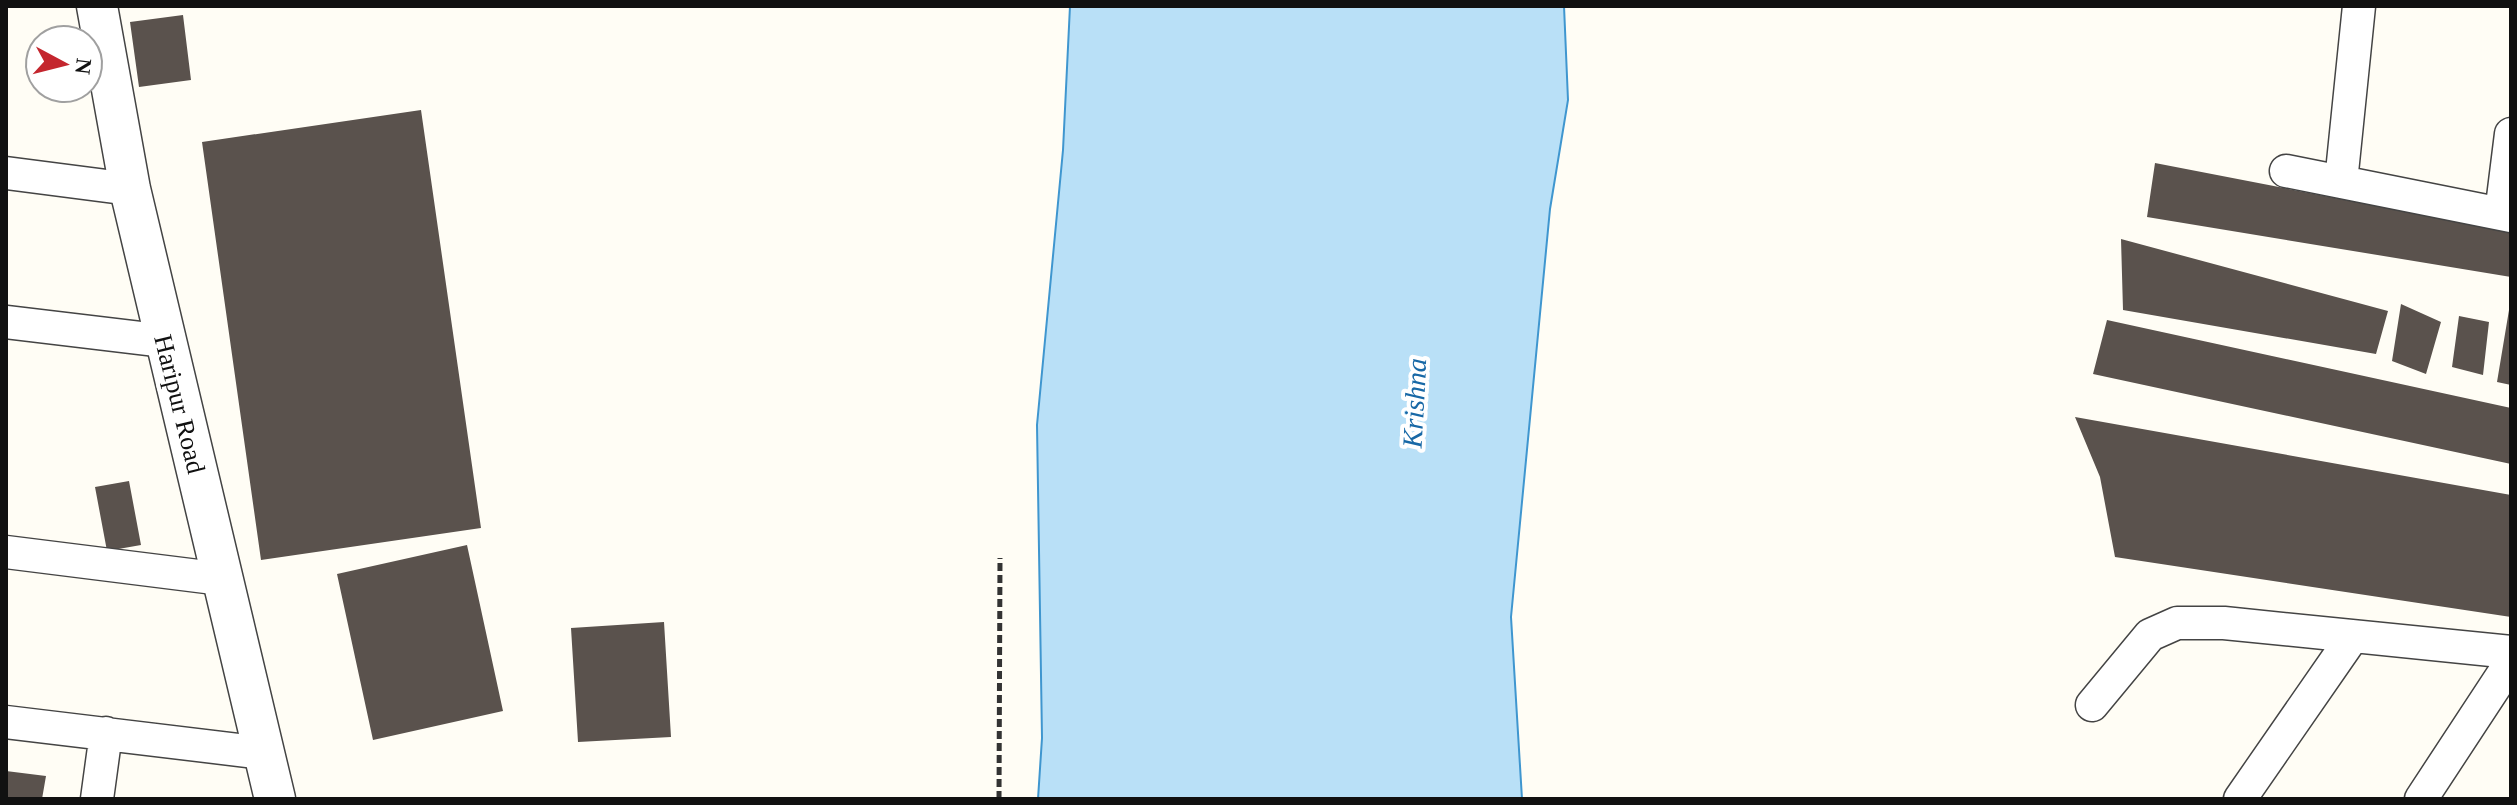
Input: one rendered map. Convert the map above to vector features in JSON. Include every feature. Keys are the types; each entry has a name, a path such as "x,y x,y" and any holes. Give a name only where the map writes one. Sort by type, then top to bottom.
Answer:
{"street":[{"name":"Haripur Road","path":"97,6 130,189 275,799"},
{"path":"2341,182 2359,6"},
{"path":"2286,171 2506,215 2511,134"},
{"path":"6,173 130,189"},
{"path":"6,322 165,341"},
{"path":"6,552 222,579"},
{"path":"2092,705 2150,635 2177,623 2224,623 2511,652"},
{"path":"2240,799 2353,636"},
{"path":"2421,799 2511,662"},
{"path":"6,722 264,753"},
{"path":"97,799 106,733"}],"path":[{"path":"999,799 1000,558"}],"water":[{"name":"Krishna","path":"1070,6 1564,6 1568,100 1550,209 1511,617 1522,799 1038,799 1042,738 1037,425 1063,150"}],"building":[{"path":"183,15 191,80 139,87 130,22"},
{"path":"421,110 481,528 261,560 202,142"},
{"path":"2155,163 2511,232 2511,277 2147,217"},
{"path":"2121,239 2388,311 2376,354 2123,310"},
{"path":"2401,304 2441,322 2426,374 2392,361"},
{"path":"2511,310 2511,385 2497,382"},
{"path":"2459,316 2489,322 2483,375 2452,367"},
{"path":"2107,320 2511,408 2511,464 2093,374"},
{"path":"2075,417 2511,495 2511,617 2115,557 2100,477"},
{"path":"129,481 141,545 107,551 95,487"},
{"path":"467,545 503,711 373,740 337,574"},
{"path":"664,622 671,737 578,742 571,628"},
{"path":"6,771 46,776 42,799 6,799"}]}
